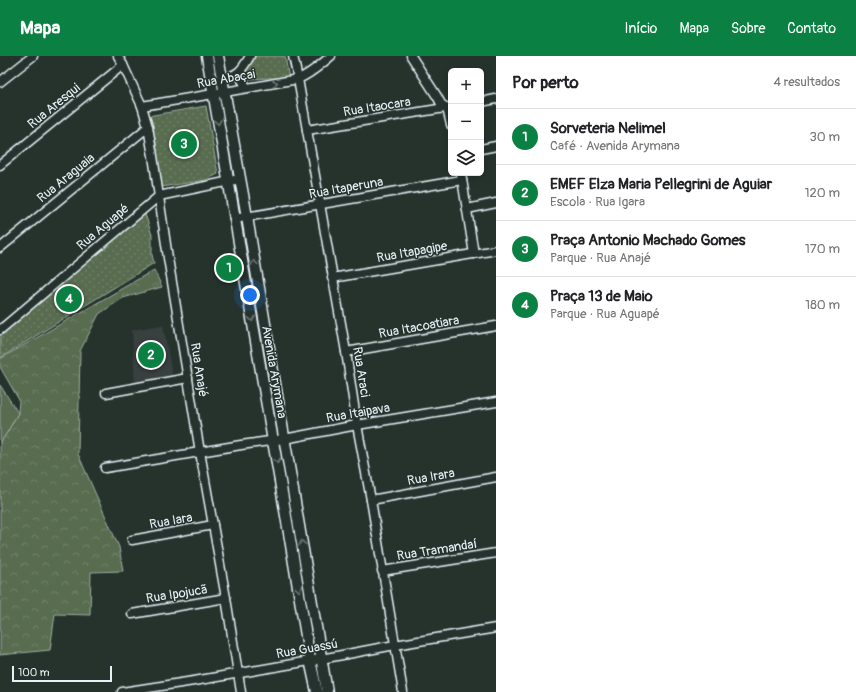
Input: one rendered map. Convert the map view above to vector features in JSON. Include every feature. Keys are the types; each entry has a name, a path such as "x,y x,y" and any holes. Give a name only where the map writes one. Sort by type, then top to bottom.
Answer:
{"main road":[{"name":"Avenida Arymana","path":"207,56 310,660 317,692"},
{"name":"Avenida Arymana","path":"218,56 247,218 327,692"}],"street":[{"path":"0,82 32,56"},
{"name":"Rua Anajé","path":"118,56 142,106 148,127 200,452 241,692"},
{"path":"222,78 231,77 240,71 250,56"},
{"name":"Rua Araci","path":"293,56 346,352 356,426 371,500 403,692"},
{"name":"Rua Abaçai","path":"142,106 298,79 305,76 331,56"},
{"path":"411,56 441,104 448,108"},
{"name":"Rua Aresqui","path":"0,165 123,65"},
{"path":"240,71 242,80 247,88"},
{"path":"484,101 496,99"},
{"name":"Rua Itaocara","path":"307,130 448,108"},
{"name":"Rua Araguaia","path":"0,248 148,127"},
{"path":"484,148 496,146"},
{"path":"461,177 474,254"},
{"name":"Rua Itaperuna","path":"234,219 247,218 461,177"},
{"name":"Rua Aguapé","path":"0,330 158,196 239,179"},
{"path":"467,209 496,203"},
{"name":"Rua Itapagipe","path":"332,278 496,250"},
{"name":"Rua Itacoatiara","path":"346,352 496,326"},
{"path":"106,393 188,378"},
{"name":"Rua Itaipava","path":"105,468 496,402"},
{"name":"Rua Irara","path":"371,500 496,477"},
{"name":"Rua Iara","path":"132,540 213,525"},
{"name":"Rua Tramandaí","path":"382,571 496,553"},
{"name":"Rua Ipojucã","path":"132,614 226,598"},
{"name":"Rua Guassú","path":"122,692 496,628"}],"shaded area":[{"path":"163,325 173,380 135,385 132,330"}],"green space":[{"path":"256,56 285,56 289,79 246,79 244,71"},
{"path":"206,106 218,174 206,180 161,187 155,142 148,116"},
{"path":"145,214 152,235 152,255 154,263 0,358 0,335"},
{"path":"154,270 162,287 123,298 99,314 80,351 78,454 119,547 123,571 91,572 90,615 55,614 50,650 0,655 0,443 18,413 19,400 0,367 0,359"},
{"path":"0,385 18,413 0,443"}],"building":[{"path":"227,263 231,263 233,272 227,272"}],"place":[{"name":"Praça Antonio Machado Gomes","path":"184,144"},
{"name":"Sorveteria Nelimel","path":"229,268"},
{"name":"Praça 13 de Maio","path":"69,299"},
{"name":"EMEF Elza Maria Pellegrini de Aguiar","path":"151,355"}]}
